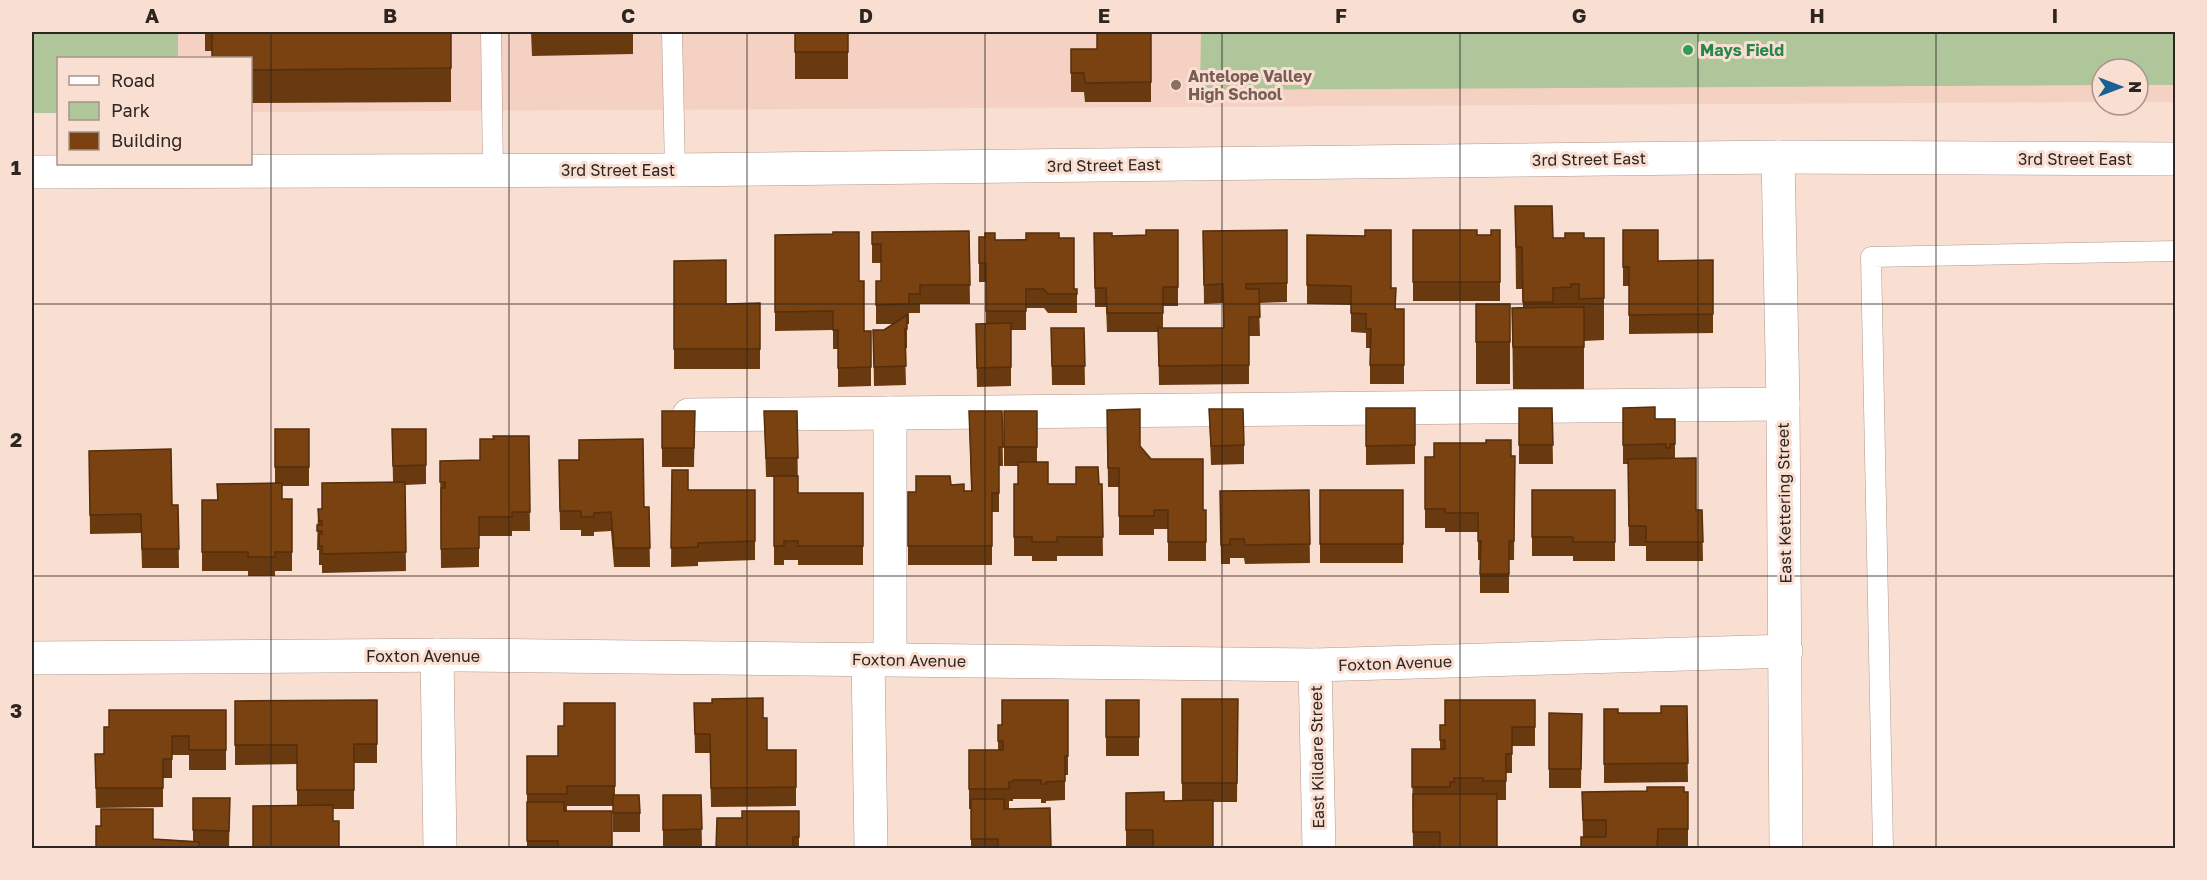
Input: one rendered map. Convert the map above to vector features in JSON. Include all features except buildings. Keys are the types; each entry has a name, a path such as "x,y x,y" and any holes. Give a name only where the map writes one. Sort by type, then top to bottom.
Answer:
{"street":[{"name":"3rd Street East","path":"32,172 675,170 1778,157 2175,159"},
{"name":"East Kettering Street","path":"1778,157 1786,651 1786,849"},
{"path":"689,415 1783,404"},
{"path":"871,849 890,413"},
{"name":"Foxton Avenue","path":"32,658 437,655 1315,665 1786,651"},
{"path":"437,655 440,849"},
{"name":"East Kildare Street","path":"1315,665 1318,849"}],"lane":[{"path":"491,32 492,170"},
{"path":"672,32 675,170"},
{"path":"1883,849 1871,257 2175,251"}],"shaded area":[{"name":"Antelope Valley High School","path":"178,32 2175,32 2176,102 2150,102 2150,57 2090,57 2090,102 252,112 252,57 178,57"}],"green space":[{"path":"32,32 178,32 178,57 57,57 57,113 32,113"},
{"name":"Mays Field","path":"1201,32 2175,32 2175,85 2150,85 2150,57 2090,57 2090,85 1200,90"}],"place":[{"name":"Mays Field","path":"1688,50"},
{"name":"Antelope Valley High School","path":"1176,85"}]}
